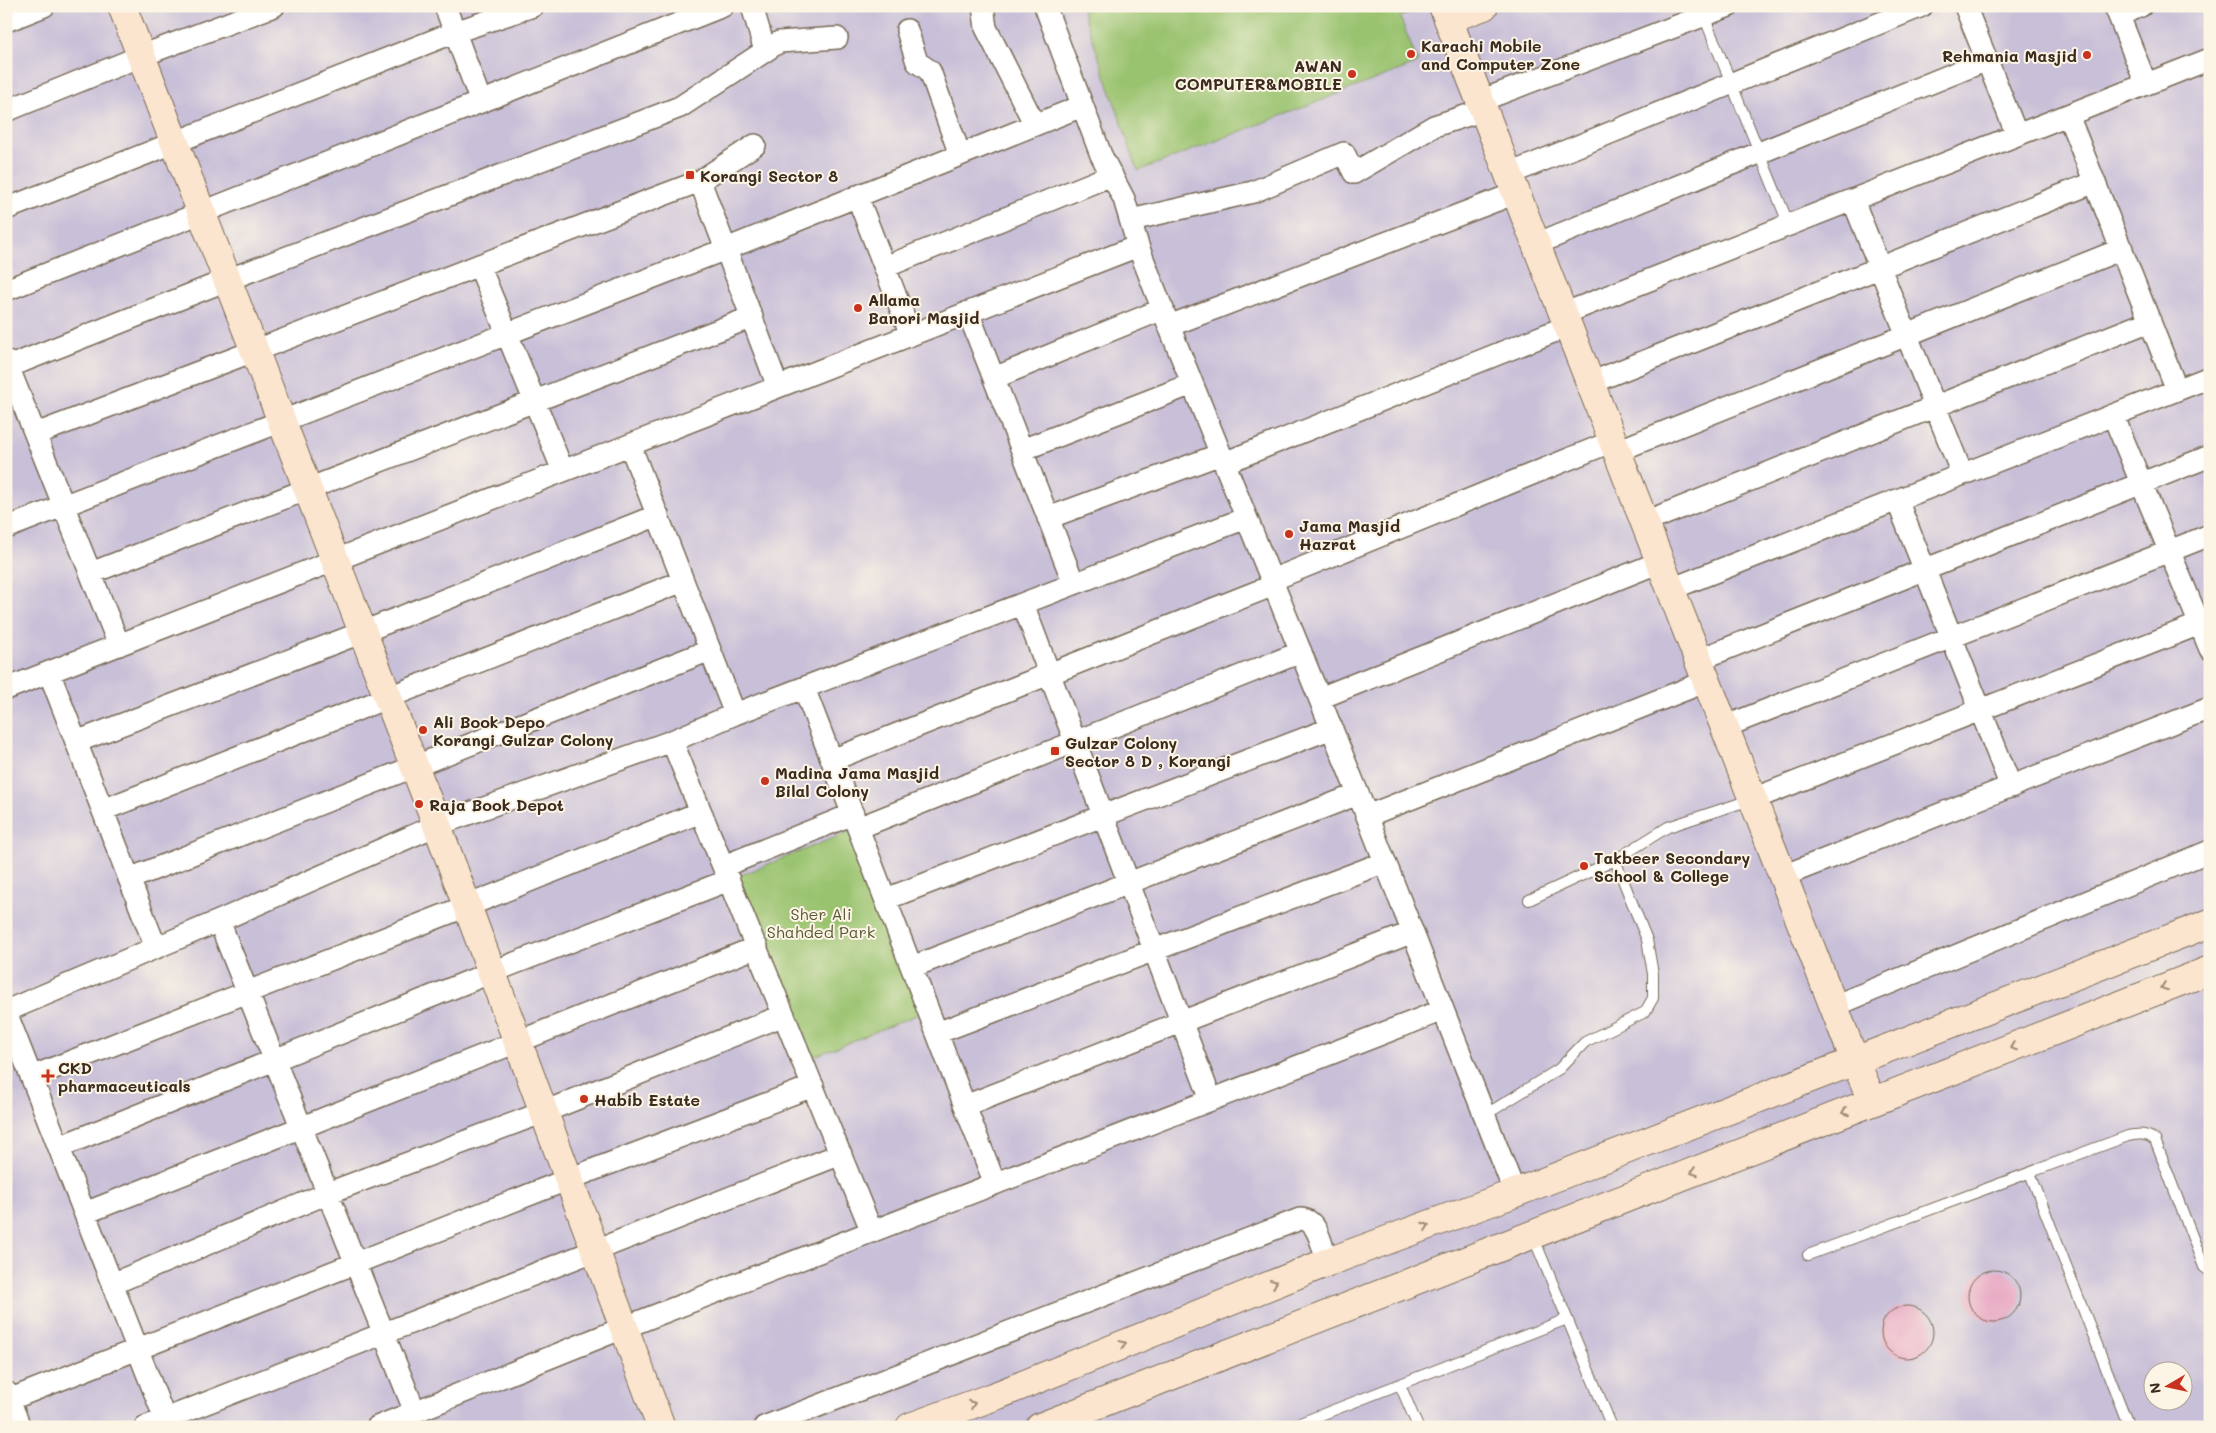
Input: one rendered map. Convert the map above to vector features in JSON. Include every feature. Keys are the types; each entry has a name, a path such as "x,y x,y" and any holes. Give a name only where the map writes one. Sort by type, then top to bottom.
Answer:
{"street":[{"path":"6,21 44,6"},
{"path":"122,6 438,825 661,1427"},
{"path":"6,111 141,56 274,6"},
{"path":"445,6 481,102"},
{"path":"6,209 174,141 455,32 533,6"},
{"path":"6,290 723,6"},
{"path":"752,6 765,52"},
{"path":"983,6 986,28 1035,125"},
{"path":"1045,6 1101,156 1124,199 1138,246 1166,318 1332,728 1515,1193"},
{"path":"1484,6 1446,13 1855,1062 1873,1102"},
{"path":"1131,220 1253,192 1344,153 1354,173 1434,126 1702,11 1728,6"},
{"path":"994,378 1166,318 1513,184 1731,84 1922,6"},
{"path":"1966,6 2017,135"},
{"path":"2142,6 2117,11 2146,84"},
{"path":"907,30 917,62 930,71 960,155"},
{"path":"120,645 7,364 680,107 779,42 837,38"},
{"path":"1048,518 1222,458 1566,320 1789,225 2210,59"},
{"path":"1536,244 1987,60"},
{"path":"6,528 726,249 1082,106"},
{"path":"2068,115 2177,390"},
{"path":"36,434 700,181 755,145"},
{"path":"885,267 1112,175"},
{"path":"700,181 778,387"},
{"path":"1590,383 2095,182"},
{"path":"857,196 911,335"},
{"path":"1853,200 1962,474"},
{"path":"6,689 1138,246"},
{"path":"832,760 1615,446 1906,335 2122,249"},
{"path":"479,265 563,471"},
{"path":"968,312 1074,584"},
{"path":"90,572 308,490 752,317"},
{"path":"1645,522 2150,321"},
{"path":"1671,589 2210,377"},
{"path":"1022,450 1192,384"},
{"path":"2113,415 2169,551 2205,622 2210,649"},
{"path":"630,445 736,714"},
{"path":"1367,816 1703,670 1924,569 2210,456"},
{"path":"1897,500 2011,786"},
{"path":"76,742 658,516"},
{"path":"167,1423 6,1012 438,825 672,741 736,714 1246,518"},
{"path":"1724,727 2210,535"},
{"path":"1320,698 1660,562"},
{"path":"103,810 683,581"},
{"path":"1023,604 1211,1100"},
{"path":"1753,799 2205,622"},
{"path":"129,879 416,768 710,650"},
{"path":"59,1147 492,972 726,873 856,821 1076,742 1301,652"},
{"path":"49,672 156,948"},
{"path":"804,688 996,1184"},
{"path":"1783,876 2210,708"},
{"path":"886,899 1332,728"},
{"path":"672,741 872,1232"},
{"path":"912,967 1358,794"},
{"path":"31,1077 702,812"},
{"path":"1834,1006 2210,851"},
{"path":"937,1033 1385,862"},
{"path":"220,921 415,1412"},
{"path":"914,1426 1007,1391 1325,1256 1515,1193 2210,923"},
{"path":"965,1106 1413,932"},
{"path":"84,1213 756,947"},
{"path":"1040,1427 2210,970"},
{"path":"377,1427 624,1328 1443,1010"},
{"path":"112,1284 328,1194 544,1112 784,1015"},
{"path":"20,1427 7,1398 138,1350 568,1179 813,1086"},
{"path":"145,1427 167,1423 594,1249 841,1154"},
{"path":"769,1426 1300,1219 1307,1219 1314,1225 1325,1256"}],"lane":[{"path":"1702,11 1789,225"},
{"path":"1529,900 1615,860 1668,827 1753,799"},
{"path":"1484,1115 1559,1069 1585,1042 1645,1012 1653,998 1653,974 1646,940 1615,860"},
{"path":"1808,1255 2128,1136 2140,1134 2149,1135 2155,1140 2204,1267 2210,1271"},
{"path":"2030,1173 2129,1427"},
{"path":"1532,1235 1612,1427"},
{"path":"1290,1427 1567,1320"},
{"path":"1400,1385 1418,1427"}],"shaded area":[{"path":"6,6 2210,6 2210,1427 6,1427"}],"green space":[{"path":"1081,6 1420,6 1421,9 1400,17 1418,63 1138,171"},
{"name":"Sher Ali Shahded Park","path":"858,828 929,1010 803,1061 729,880"}],"building":[{"path":"1989,1270 1999,1270 2013,1277 2020,1291 2020,1301 2013,1315 1999,1322 1989,1322 1979,1318 1972,1311 1968,1301 1968,1291 1972,1281 1979,1274"},
{"path":"1902,1306 1912,1306 1926,1313 1933,1327 1933,1337 1926,1351 1912,1358 1902,1358 1892,1354 1885,1347 1881,1337 1881,1327 1885,1317 1892,1310"}],"place":[{"name":"Karachi Mobile and Computer Zone","path":"1411,54"},
{"name":"Rehmania Masjid","path":"2087,55"},
{"name":"AWAN COMPUTER&MOBILE","path":"1352,74"},
{"name":"Korangi Sector 8","path":"690,175"},
{"name":"Allama Banori Masjid","path":"858,308"},
{"name":"Jama Masjid Hazrat","path":"1289,534"},
{"name":"Ali Book Depo Korangi Gulzar Colony","path":"423,730"},
{"name":"Gulzar Colony Sector 8 D , Korangi","path":"1055,751"},
{"name":"Madina Jama Masjid Bilal Colony","path":"765,781"},
{"name":"Raja Book Depot","path":"419,804"},
{"name":"Takbeer Secondary School & College","path":"1584,866"},
{"name":"CKD pharmaceuticals","path":"48,1076"},
{"name":"Habib Estate","path":"584,1099"}]}
